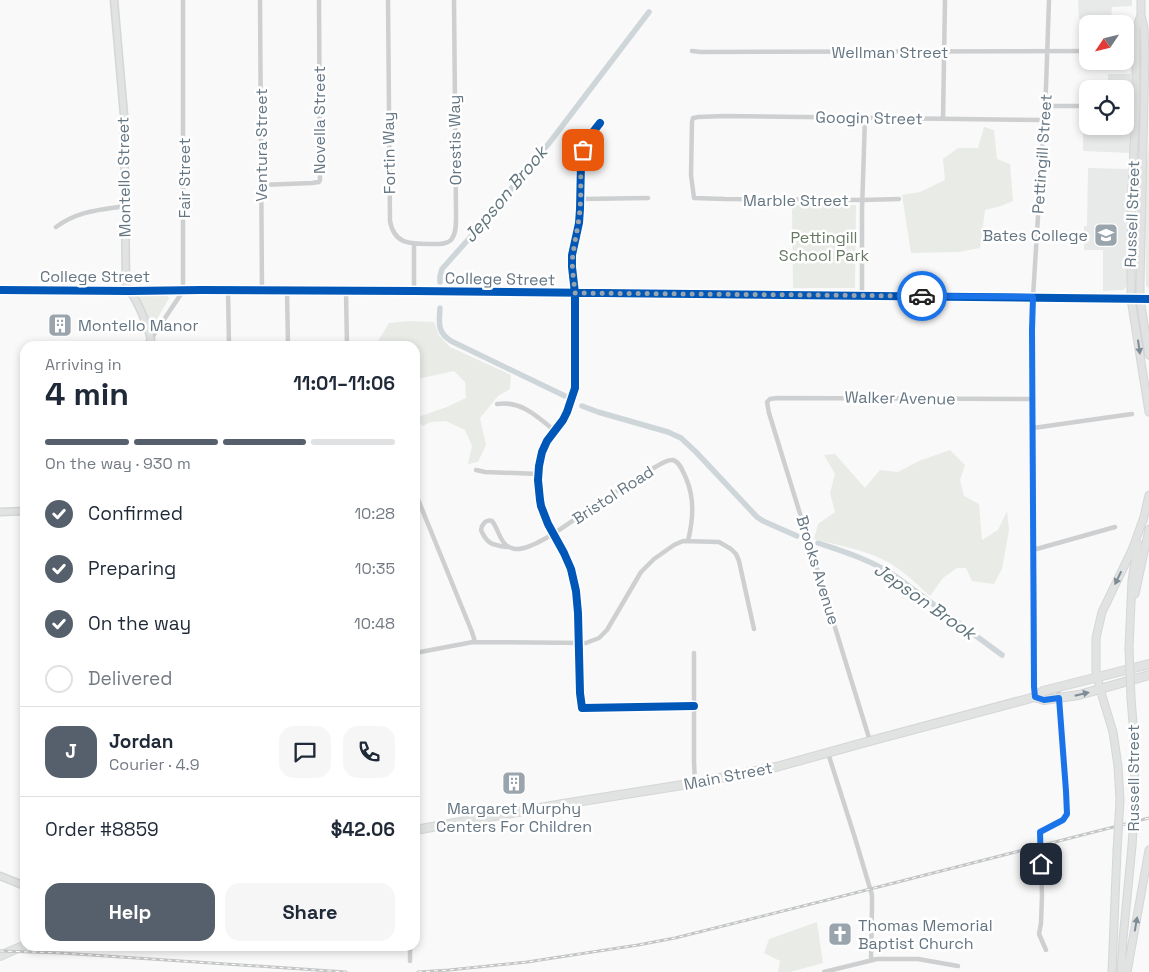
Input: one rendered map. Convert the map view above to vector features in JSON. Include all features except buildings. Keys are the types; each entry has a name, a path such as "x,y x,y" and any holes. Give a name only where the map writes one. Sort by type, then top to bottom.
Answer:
{"highway":[{"name":"Main Street","path":"420,829 570,802 696,783 776,767 1035,697 1043,691 1149,664"},
{"name":"Main Street","path":"1035,697 1044,700 1059,698 1149,675"},
{"path":"0,956 20,947"}],"main road":[{"name":"Russell Street","path":"1141,0 1145,55 1140,299 1149,355"},
{"name":"Russell Street","path":"1141,14 1136,30 1136,105 1131,274 1132,299 1149,412"},
{"name":"Russell Street","path":"1119,972 1135,799 1129,648 1132,580 1149,495"},
{"path":"1112,972 1120,800 1114,741 1097,678 1096,638 1102,612 1132,550 1144,517"},
{"name":"Russell Street","path":"1130,617 1149,529"},
{"path":"1127,972 1149,850"}],"street":[{"name":"Montello Street","path":"114,0 124,115 126,286 151,339"},
{"name":"Fair Street","path":"183,0 183,291"},
{"name":"Ventura Street","path":"260,0 262,291"},
{"name":"Novella Street","path":"261,185 312,184 320,180 319,0"},
{"name":"Fortin Way","path":"388,0 390,221 395,236 405,242 414,244"},
{"name":"Orestis Way","path":"414,244 442,244 452,239 455,233 454,0"},
{"path":"942,119 945,0"},
{"name":"Pettingill Street","path":"1035,697 1032,399 1033,297 1048,51 1049,0"},
{"name":"Wellman Street","path":"692,51 1079,51"},
{"path":"1045,106 1079,106"},
{"name":"Googin Street","path":"694,198 691,175 692,122 693,118 698,116 1044,120"},
{"path":"862,295 862,200 866,118"},
{"path":"600,123 586,141 583,150 579,223 572,255 575,293 575,388 567,412 542,452 539,466 540,500 544,515 564,553 572,575 577,606 582,708 694,706"},
{"path":"581,199 648,198"},
{"name":"Marble Street","path":"694,198 899,199"},
{"path":"56,227 81,214 125,206"},
{"path":"414,244 414,291"},
{"name":"College Street","path":"0,290 130,292 145,290 414,291 1149,299"},
{"path":"228,290 229,341"},
{"path":"151,339 183,291"},
{"path":"287,291 288,341"},
{"path":"346,291 347,341"},
{"name":"Walker Avenue","path":"768,400 777,398 1032,399"},
{"name":"Brooks Avenue","path":"768,400 769,413 870,741"},
{"path":"497,404 510,403 528,409 554,431"},
{"path":"1033,428 1132,414"},
{"name":"Bristol Road","path":"507,547 524,548 553,533 648,472 667,461 674,460 686,478 690,491 692,519 688,541"},
{"path":"476,470 539,474"},
{"path":"420,504 475,642"},
{"path":"0,512 20,511"},
{"path":"488,520 494,523 507,547 489,543 486,540 481,530 484,523 488,520"},
{"path":"1033,550 1115,527"},
{"path":"420,652 475,642 591,642 602,636 610,626 635,582 648,565 674,545 688,541 719,542 736,554 754,629"},
{"path":"694,654 696,783"},
{"path":"1046,950 1039,934 1042,896 1040,832 1063,820 1067,814 1058,688"},
{"path":"828,753 872,895 871,960"},
{"path":"0,876 20,884"},
{"path":"410,951 410,961"},
{"path":"824,972 871,960 918,959 958,966"}],"shaded area":[{"path":"1078,0 1132,0 1132,6 1112,7 1111,15 1079,15 1079,19"},
{"path":"1108,74 1131,74 1131,80 1108,80"},
{"path":"1083,135 1130,135 1130,153 1083,151"},
{"name":"Bates College","path":"1088,168 1130,169 1127,283 1123,290 1103,291 1103,250 1084,250 1084,226 1087,226"}],"green space":[{"path":"984,127 994,130 997,159 1010,164 1013,201 985,210 980,248 958,252 911,253 902,195 920,192 945,180 943,159 958,148 978,148"},
{"path":"1149,142 1149,289 1146,286 1145,185"},
{"name":"Pettingill School Park","path":"792,205 856,205 855,288 793,288"},
{"path":"140,295 167,295 169,298 153,326 150,326 138,297"},
{"path":"409,321 434,322 439,335 450,347 511,375 510,389 498,396 480,418 486,445 478,462 468,464 472,446 465,430 446,421 431,422 422,426 420,424 420,416 466,398 465,382 454,371 420,378 420,341 378,341 389,323"},
{"path":"950,450 965,465 960,480 964,496 979,504 982,540 998,530 1007,511 1009,530 1002,569 994,584 972,581 966,568 957,568 943,578 930,596 903,572 878,557 814,539 818,524 835,512 830,493 835,474 824,455 835,454 865,488 880,470 898,472 919,461"},
{"path":"817,922 823,963 790,972 778,972 780,961 764,953 769,939"}],"waterway":[{"name":"Jepson Brook","path":"440,282 442,269 550,142 649,12"},
{"name":"Jepson Brook","path":"440,308 439,323 441,331 446,338 565,396"},
{"name":"Jepson Brook","path":"582,406 668,432 681,438 757,517 797,536"},
{"name":"Jepson Brook","path":"818,543 858,557 886,570 1002,655"}],"railway":[{"path":"418,972 527,962 675,938 1149,818"},
{"path":"0,951 61,953 346,972"}],"cycle path":[{"path":"600,123 586,141 583,150 579,223 572,255 575,293 575,388 563,420 547,441 542,452 538,480 540,500 548,524 571,569 576,591 582,708 694,706"},
{"path":"0,290 414,291 1149,299"}],"way so far":[{"path":"583,150 579,223 572,255 575,293 922,296"}],"place":[{"name":"Bates College","path":"1106,235"},
{"name":"Montello Manor","path":"60,325"},
{"name":"Margaret Murphy Centers For Children","path":"514,783"},
{"name":"Thomas Memorial Baptist Church","path":"840,934"}],"route":[{"path":"922,296 1033,297 1034,687 1035,697 1044,700 1059,698 1067,814 1063,820 1040,832 1041,864"}]}
